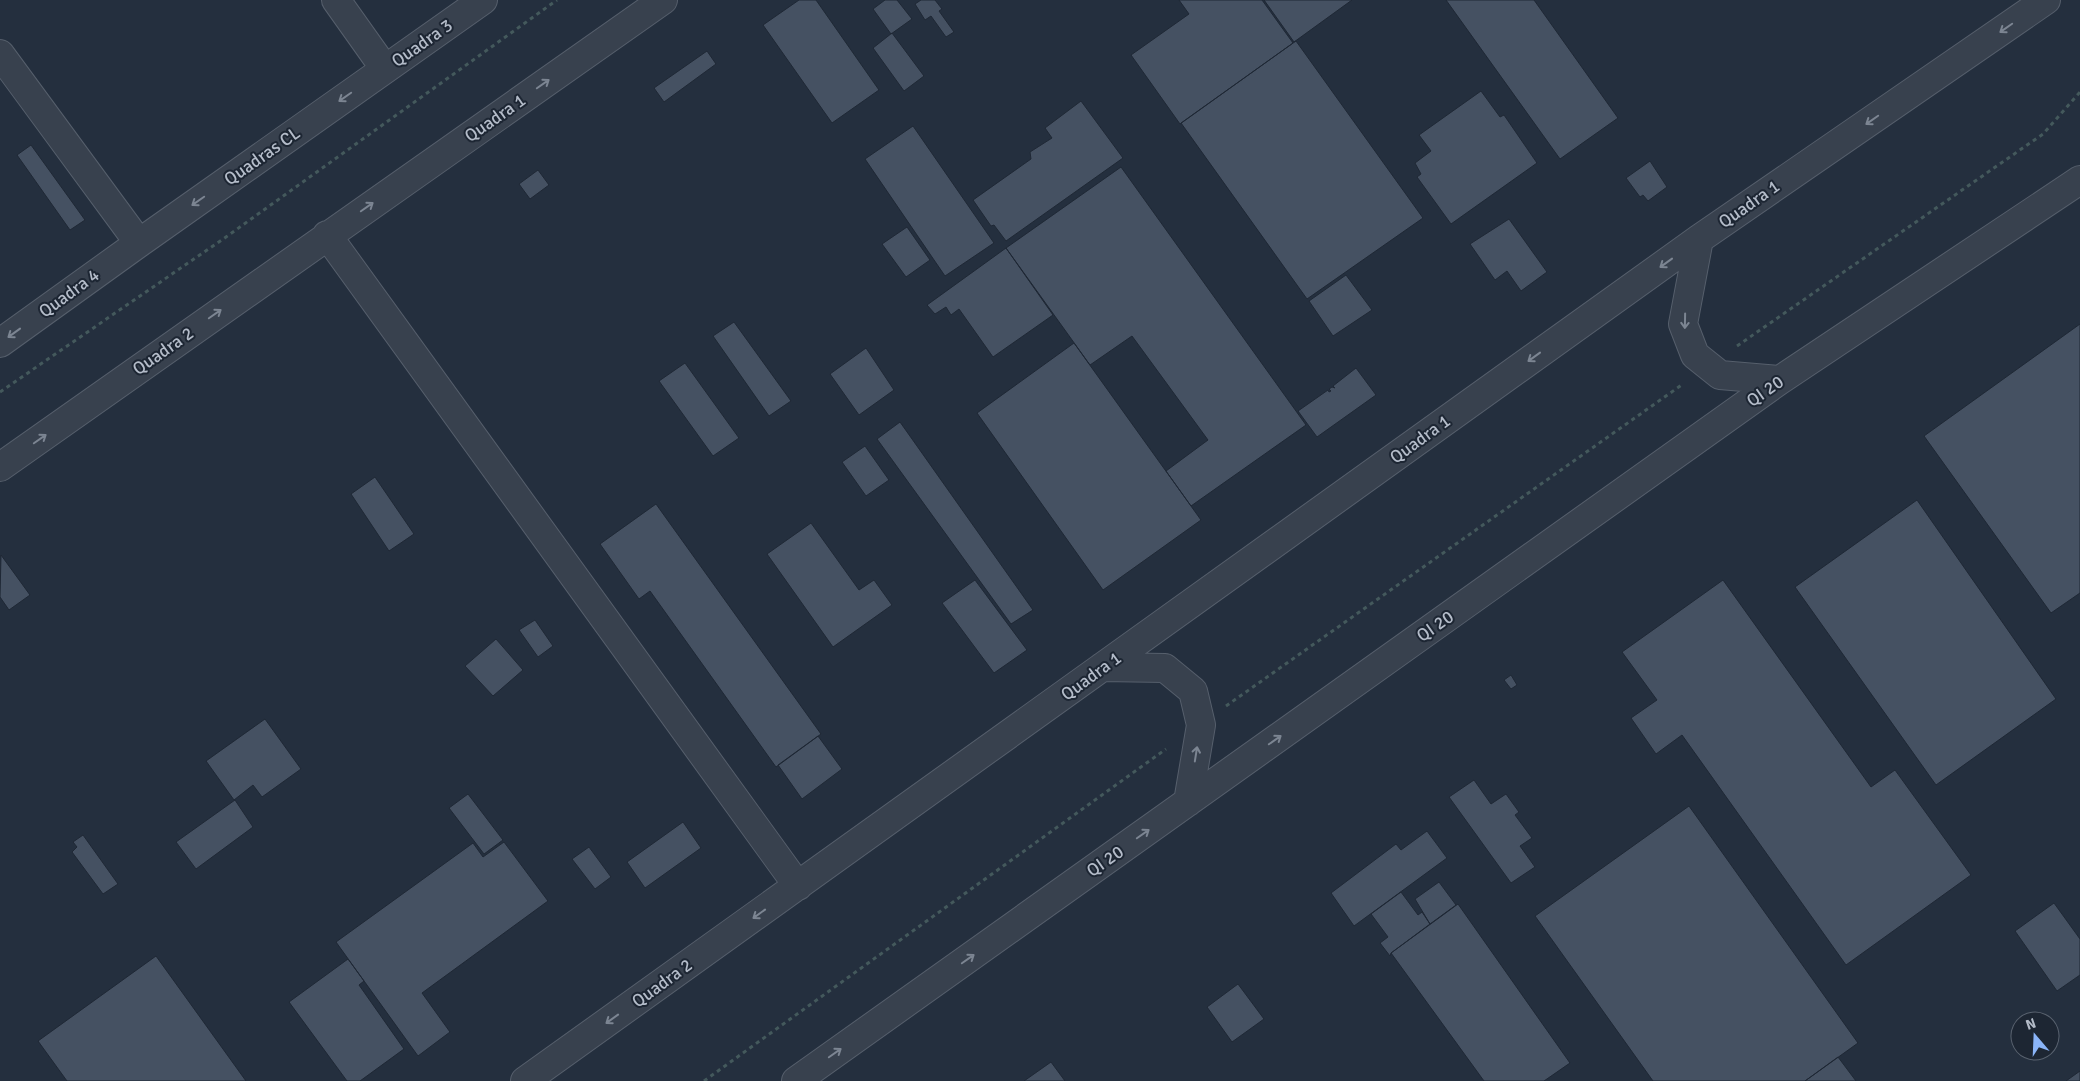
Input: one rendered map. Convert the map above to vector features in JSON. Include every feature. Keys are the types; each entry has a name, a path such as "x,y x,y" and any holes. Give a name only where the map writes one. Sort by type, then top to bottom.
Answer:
{"street":[{"path":"336,0 385,69"},
{"name":"Quadra 3","path":"385,69 483,0"},
{"name":"Quadra 1","path":"327,235 663,0"},
{"name":"Quadra 1","path":"798,886 1700,239 2046,0"},
{"path":"0,54 139,243"},
{"name":"Quadras CL","path":"139,243 385,69"},
{"name":"QI 20","path":"796,1081 1780,380 2080,180"},
{"path":"2053,198 2080,192"},
{"path":"327,235 798,886"},
{"name":"Quadra 2","path":"0,467 327,235"},
{"path":"1700,239 1683,324 1695,355 1720,375 1780,380"},
{"name":"Quadra 4","path":"0,343 139,243"},
{"path":"1102,668 1165,668 1193,691 1200,725 1188,802"},
{"name":"Quadra 2","path":"525,1081 798,886"}],"path":[{"path":"0,392 226,237 556,0"},
{"path":"704,1081 1200,725 1708,366 2043,134 2080,92"}],"building":[{"path":"799,0 816,0 879,90 832,123 763,25"},
{"path":"885,0 897,0 912,19 891,34 873,9"},
{"path":"921,0 935,0 942,9 939,11 954,32 946,37 931,16 925,20 915,4"},
{"path":"1179,0 1262,0 1293,43 1180,124 1131,55 1189,14"},
{"path":"1264,0 1352,0 1294,42"},
{"path":"1446,0 1534,0 1618,118 1560,159"},
{"path":"892,33 924,76 904,91 873,48"},
{"path":"1296,41 1423,218 1307,299 1181,123"},
{"path":"707,51 716,64 664,102 654,88"},
{"path":"1481,91 1500,117 1504,115 1537,163 1451,224 1417,177 1421,174 1415,163 1431,151 1419,135"},
{"path":"1081,101 1123,158 1006,241 994,225 991,226 973,200 1031,159 1030,152 1052,138 1045,128"},
{"path":"913,126 994,243 945,276 865,159"},
{"path":"31,145 85,220 70,230 17,155"},
{"path":"1650,161 1667,187 1648,201 1643,195 1640,197 1626,178"},
{"path":"1121,167 1306,425 1191,506 1166,471 1208,440 1132,336 1090,365 1006,248"},
{"path":"538,170 549,185 530,199 519,184"},
{"path":"1509,219 1547,272 1521,291 1507,271 1495,280 1470,244"},
{"path":"907,227 930,260 906,277 882,244"},
{"path":"1006,248 1053,315 993,357 959,309 951,315 946,307 935,314 927,305"},
{"path":"1346,275 1372,310 1333,336 1309,301"},
{"path":"734,322 791,401 769,416 713,336"},
{"path":"2080,324 2080,593 2051,613 1924,436"},
{"path":"1074,343 1201,520 1103,590 977,413"},
{"path":"866,348 894,390 859,415 830,374"},
{"path":"685,363 739,438 713,456 659,381"},
{"path":"1356,368 1376,395 1317,437 1298,411 1328,390 1329,392 1331,391 1329,389 1335,388 1333,386"},
{"path":"900,422 1033,610 1011,624 877,439"},
{"path":"865,446 889,480 866,496 842,462"},
{"path":"375,477 414,534 389,551 351,494"},
{"path":"1917,500 2056,699 1936,785 1795,587"},
{"path":"656,504 821,734 776,767 650,591 639,599 600,544"},
{"path":"811,523 859,590 874,580 892,605 833,647 767,554"},
{"path":"1,555 30,595 9,610 0,597"},
{"path":"975,580 1027,650 994,673 942,603"},
{"path":"1723,580 1871,787 1895,770 1971,875 1846,965 1682,735 1656,754 1631,718 1657,700 1622,652"},
{"path":"535,620 553,646 538,657 519,630"},
{"path":"496,639 523,670 493,696 465,666"},
{"path":"1511,675 1517,685 1511,689 1504,680"},
{"path":"265,719 301,769 262,797 253,785 234,800 206,761"},
{"path":"818,736 842,769 802,799 778,765"},
{"path":"1474,780 1491,804 1506,794 1519,812 1515,815 1532,838 1520,846 1535,867 1511,883 1449,797"},
{"path":"468,794 503,840 484,854 449,808"},
{"path":"235,800 253,827 196,869 176,842"},
{"path":"1689,806 1858,1043 1805,1081 1653,1081 1535,916"},
{"path":"683,822 701,848 645,888 627,862"},
{"path":"1427,831 1447,858 1354,926 1331,893 1396,844 1401,850"},
{"path":"83,835 118,884 103,894 72,852 77,847 73,842"},
{"path":"504,842 548,901 422,993 450,1032 418,1056 336,942 473,843 483,857"},
{"path":"589,847 611,877 595,889 572,859"},
{"path":"1439,882 1456,905 1430,924 1415,899"},
{"path":"1401,892 1418,915 1422,912 1430,924 1391,953 1390,956 1380,943 1388,937 1371,914"},
{"path":"2054,903 2080,939 2080,975 2057,991 2015,931"},
{"path":"1458,904 1570,1063 1544,1081 1484,1081 1391,953"},
{"path":"156,956 246,1081 67,1081 38,1041"},
{"path":"348,959 364,981 359,985 404,1049 360,1081 347,1081 289,1002"},
{"path":"1238,984 1264,1019 1232,1042 1207,1007"},
{"path":"1838,1057 1856,1081 1805,1081"},
{"path":"1051,1062 1065,1081 1024,1081"},
{"path":"2080,1071 2080,1081 2066,1081"}]}
